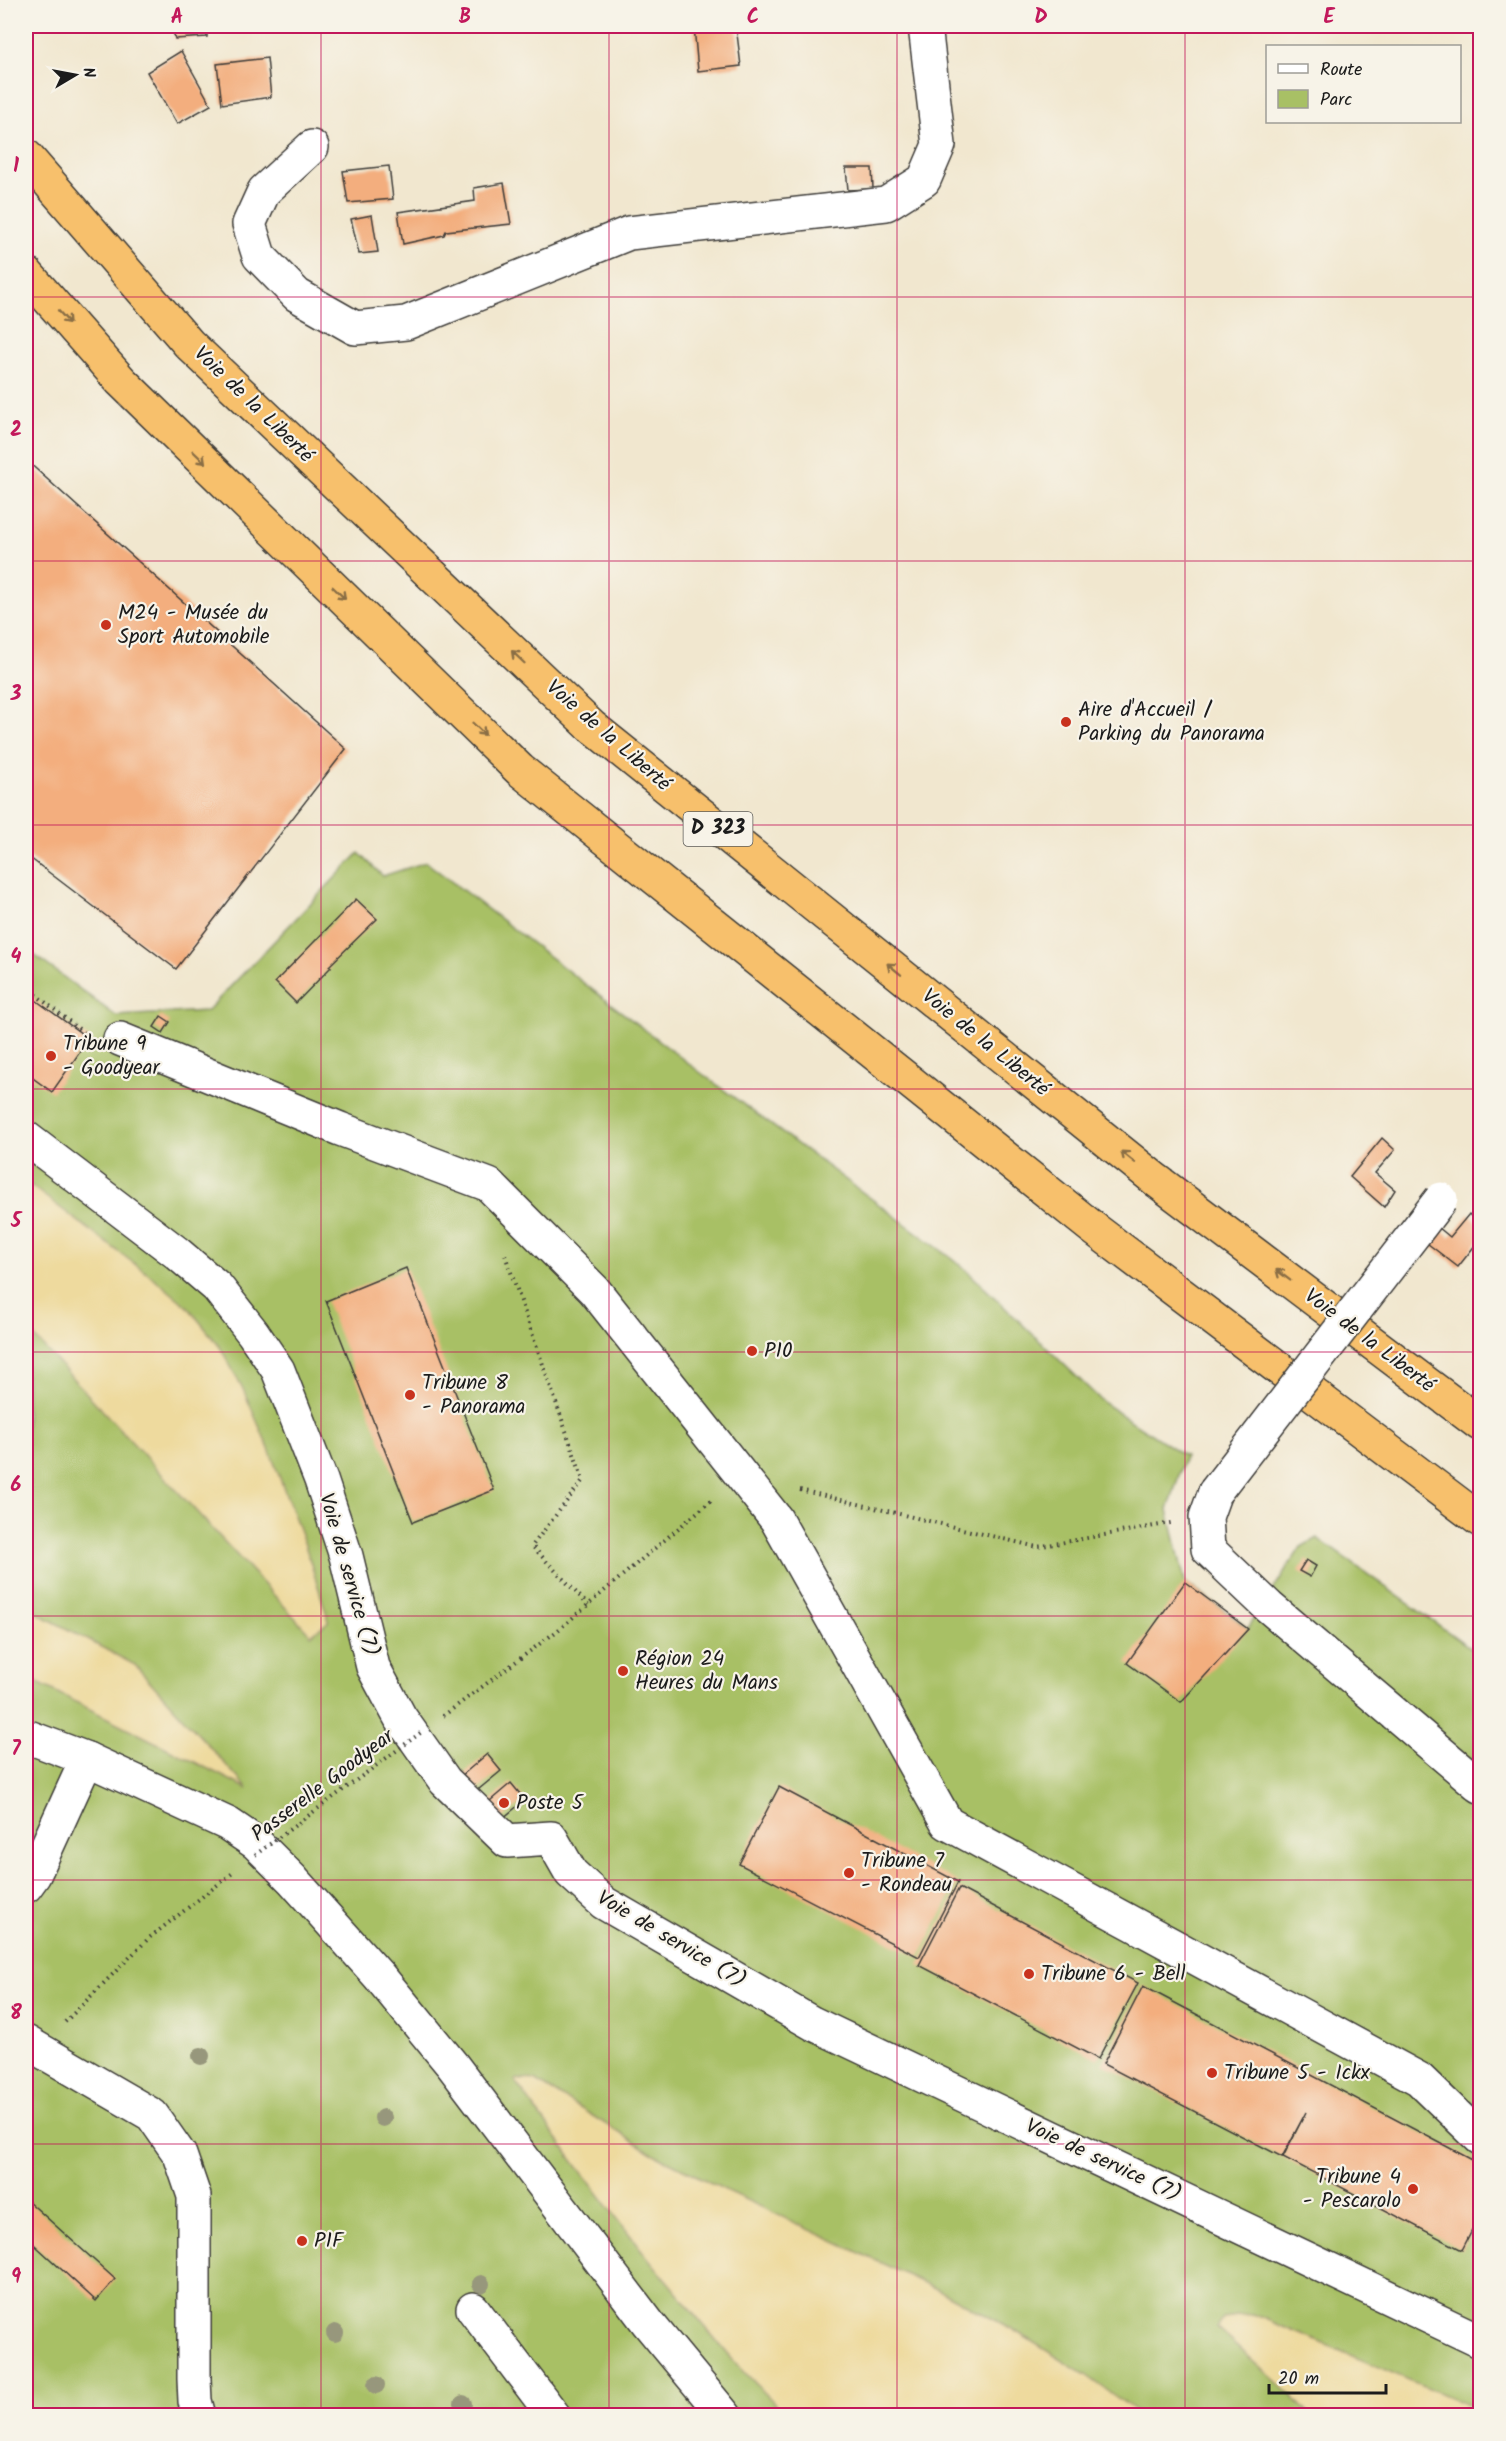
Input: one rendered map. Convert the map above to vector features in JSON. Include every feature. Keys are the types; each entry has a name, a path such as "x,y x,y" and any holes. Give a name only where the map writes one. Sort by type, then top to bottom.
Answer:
{"highway":[{"name":"Voie de la Liberté","path":"26,156 189,344 591,726 1156,1180 1480,1424"},
{"path":"26,273 121,381 520,770 1093,1228 1480,1520"}],"street":[{"path":"312,147 264,191 249,224 259,256 297,295 355,328 406,323 629,233 886,204 924,180 939,145 925,26"},
{"path":"120,1039 340,1129 489,1185 594,1290 776,1519 947,1823 1419,2079 1480,2138"},
{"name":"Voie de service (7)","path":"26,1138 209,1280 253,1333 278,1370 321,1480 346,1556 373,1668 400,1717 445,1780 507,1841 551,1839 571,1873 604,1903 812,2023 1480,2341"},
{"path":"1441,1200 1211,1504 1208,1549 1269,1607 1480,1786"},
{"path":"26,1736 87,1759 228,1824 256,1843 285,1871 379,1976 453,2066 648,2324 725,2415"},
{"path":"26,1886 34,1875 87,1759"},
{"path":"26,2042 152,2115 180,2155 194,2196 194,2379 195,2401 199,2415"},
{"path":"473,2309 554,2415"}],"path":[{"path":"26,987 87,1035"},
{"path":"503,1250 583,1480 532,1546 588,1605"},
{"path":"442,1717 588,1605 741,1475"},
{"path":"798,1489 1037,1547 1211,1504"},
{"name":"Passerelle Goodyear","path":"246,1862 423,1731"},
{"path":"78,2010 149,1938 237,1869"}],"green space":[{"name":"Région 24 Heures du Mans","path":"359,853 383,876 426,862 701,1073 961,1265 1105,1404 1185,1456 1168,1510 1185,1582 1248,1628 1301,1547 1317,1538 1480,1655 1480,2415 26,2415 26,949 116,1016 207,1011"}],"sand":[{"path":"26,1182 156,1280 188,1307 220,1347 243,1389 269,1449 305,1545 329,1621 311,1635 26,1328"},
{"path":"26,1607 135,1665 248,1789 26,1677"},
{"path":"535,2080 652,2153 729,2192 939,2290 1012,2329 1086,2375 1141,2415 786,2415 731,2358 644,2253 515,2081"},
{"path":"1253,2314 1480,2410 1480,2415 1310,2415 1217,2328 1223,2318"}],"building":[{"path":"172,26 207,26 207,37 175,39"},
{"path":"694,26 736,26 741,66 698,71"},
{"path":"181,51 211,105 177,124 147,72"},
{"path":"267,58 271,97 222,104 217,64"},
{"path":"389,166 393,199 348,203 343,171"},
{"path":"846,168 872,168 873,189 848,190"},
{"path":"504,183 511,224 446,231 444,235 403,244 398,212 475,201 474,188"},
{"path":"372,215 378,252 359,254 351,219"},
{"name":"M24 - Musée du Sport Automobile","path":"26,460 346,749 176,969 26,855"},
{"path":"356,899 377,919 329,966 331,967 296,1003 275,982"},
{"name":"Tribune 9 - Goodyear","path":"26,993 89,1039 52,1092 26,1073"},
{"path":"161,1016 170,1022 163,1033 154,1027"},
{"path":"1382,1138 1395,1150 1375,1173 1395,1190 1384,1207 1350,1177"},
{"path":"1469,1214 1480,1225 1480,1239 1458,1267 1419,1237 1432,1222 1450,1237"},
{"name":"Tribune 8 - Panorama","path":"406,1268 494,1490 413,1522 326,1301"},
{"path":"1306,1560 1316,1566 1310,1577 1299,1571"},
{"path":"1185,1582 1248,1629 1181,1702 1127,1663"},
{"path":"487,1754 501,1771 473,1794 460,1777"},
{"name":"Poste 5","path":"511,1783 525,1800 497,1823 484,1806"},
{"name":"Tribune 7 - Rondeau","path":"779,1787 958,1882 919,1957 739,1864"},
{"name":"Tribune 6 - Bell","path":"959,1888 1138,1983 1098,2059 919,1965"},
{"path":"1143,1986 1480,2164 1480,2215 1462,2250 1283,2157 1306,2112 1282,2157 1103,2064"},
{"path":"26,2199 115,2279 96,2301 26,2237"}],"place":[{"name":"M24 - Musée du Sport Automobile","path":"106,625"},
{"name":"Aire d'Accueil / Parking du Panorama","path":"1066,722"},
{"name":"Tribune 9 - Goodyear","path":"51,1056"},
{"name":"P10","path":"752,1351"},
{"name":"Tribune 8 - Panorama","path":"410,1395"},
{"name":"Région 24 Heures du Mans","path":"623,1671"},
{"name":"Poste 5","path":"504,1803"},
{"name":"Tribune 7 - Rondeau","path":"849,1873"},
{"name":"Tribune 6 - Bell","path":"1029,1974"},
{"name":"Tribune 5 - Ickx","path":"1212,2073"},
{"name":"Tribune 4 - Pescarolo","path":"1413,2189"},
{"name":"P1F","path":"302,2241"}]}
